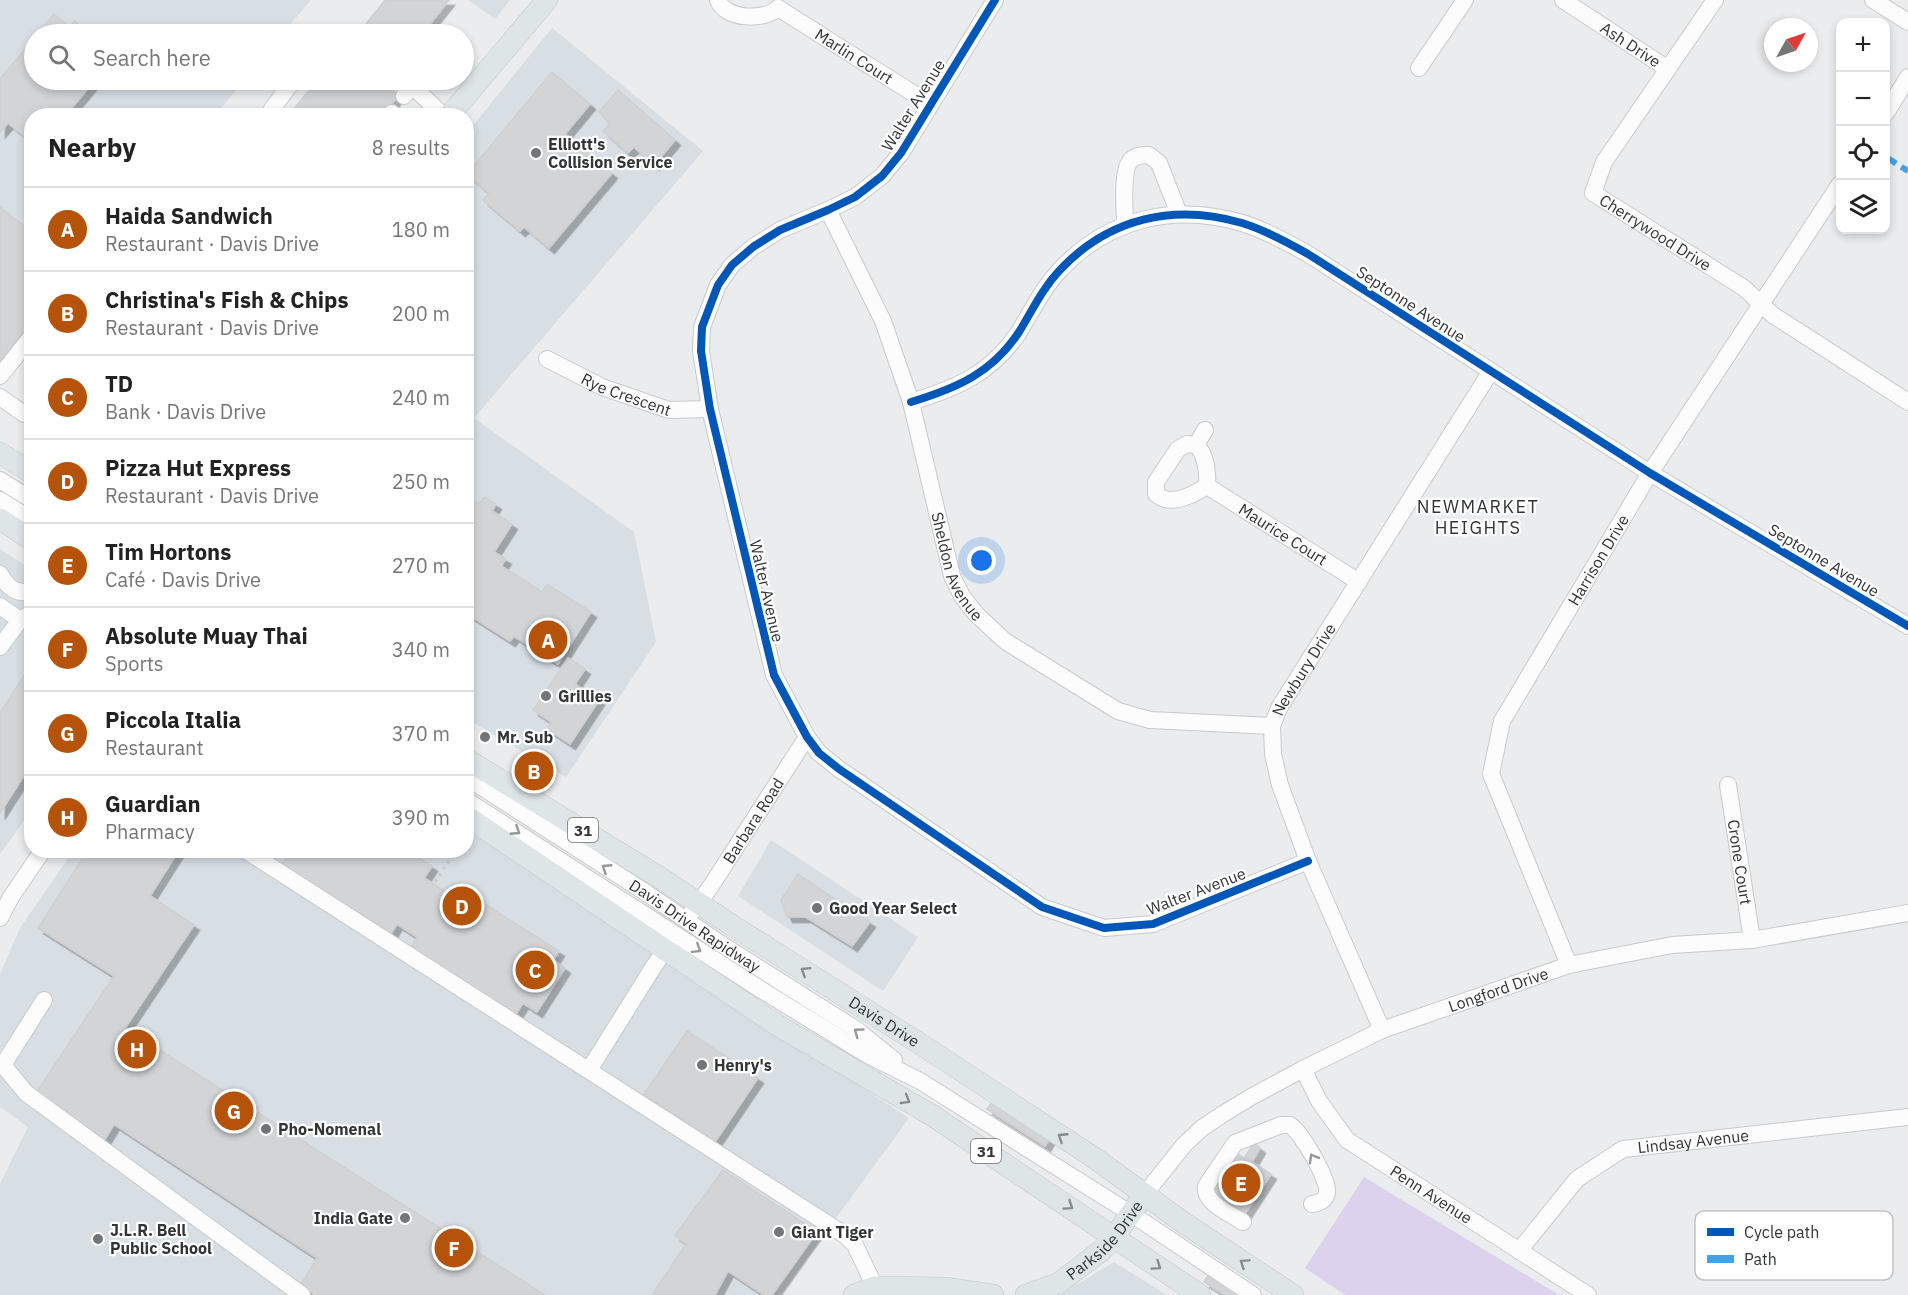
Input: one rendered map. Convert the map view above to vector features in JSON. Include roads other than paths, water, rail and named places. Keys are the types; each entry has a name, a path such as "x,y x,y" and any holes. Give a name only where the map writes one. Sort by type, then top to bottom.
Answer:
{"main road":[{"path":"474,87 548,0"},
{"path":"456,108 471,90"},
{"path":"0,453 24,467"},
{"path":"0,519 24,535"},
{"name":"Davis Drive","path":"474,764 659,877 692,912 935,1053 1096,1159 1144,1195 1293,1295"},
{"name":"31","path":"474,821 670,943 777,1025 933,1116 1200,1295"},
{"name":"Parkside Drive","path":"1026,1295 1059,1283 1094,1257 1114,1237 1144,1195"},
{"path":"854,1295 875,1287 945,1288 993,1295"}],"street":[{"name":"Marlin Court","path":"718,0 724,9 734,15 766,14 775,11 779,4 930,104"},
{"name":"Walter Avenue","path":"995,0 901,153 882,176 855,197 780,230 753,247 732,265 718,285 702,327 701,351 710,409 774,675 807,737 819,753 839,769 1042,907 1104,928 1153,924 1308,861"},
{"path":"1419,68 1465,0"},
{"name":"Ash Drive","path":"1563,0 1668,69"},
{"name":"Cherrywood Drive","path":"1715,0 1604,162 1593,193 1744,288 1773,315 1908,402"},
{"path":"1873,0 1908,22"},
{"path":"1890,106 1908,77"},
{"path":"273,108 286,90"},
{"path":"404,96 409,90"},
{"path":"416,90 435,108"},
{"path":"1125,226 1126,169 1131,160 1137,156 1149,155 1159,163 1179,213"},
{"name":"Harrison Drive","path":"1569,965 1491,774 1502,721 1650,473 1836,190"},
{"name":"Sheldon Avenue","path":"828,210 883,321 911,402 952,576 962,596 989,627 1012,646 1118,711 1150,720 1272,726"},
{"name":"Septonne Avenue","path":"911,402 956,387 990,366 1007,349 1041,293 1059,271 1084,248 1100,238 1145,219 1179,213 1218,217 1269,233 1308,254 1650,473 1908,626"},
{"path":"0,376 24,346"},
{"name":"Rye Crescent","path":"547,359 602,387 669,410 710,409"},
{"name":"Newbury Drive","path":"1382,1030 1308,861 1280,785 1273,754 1272,726 1279,708 1491,371"},
{"path":"0,397 24,409"},
{"path":"1200,438 1207,486 1175,500 1164,500 1156,494 1156,482 1178,449 1200,438"},
{"path":"0,480 24,495"},
{"name":"Maurice Court","path":"1207,486 1359,582"},
{"path":"0,500 24,515"},
{"path":"1,574 3,582 12,590 24,592"},
{"path":"0,606 24,615"},
{"path":"0,647 24,618"},
{"name":"Barbara Road","path":"589,1070 807,737"},
{"name":"Davis Drive Rapidway","path":"474,782 692,912 856,1030 920,1081"},
{"name":"Crone Court","path":"1728,784 1752,940"},
{"name":"Davis Drive Rapidway","path":"474,806 670,943 866,1054 920,1081 1130,1213 1253,1295"},
{"path":"0,918 11,897 38,858"},
{"path":"258,858 845,1235 855,1245 875,1287"},
{"name":"Longford Drive","path":"1144,1195 1184,1145 1202,1128 1251,1097 1382,1030 1569,965 1672,945 1752,940 1908,913"},
{"path":"44,1000 1,1064 26,1093 302,1295"},
{"name":"Penn Avenue","path":"1303,1069 1319,1101 1347,1140 1588,1295"},
{"name":"Lindsay Avenue","path":"1519,1251 1576,1179 1623,1149 1908,1117"},
{"path":"1243,1222 1210,1200 1205,1194 1206,1186 1233,1145 1281,1125 1290,1125 1298,1132 1326,1182 1325,1198 1321,1202 1312,1204"}],"place":[{"name":"Elliott's Collision Service","path":"536,153"},
{"name":"Haida Sandwich","path":"548,640"},
{"name":"Grillies","path":"546,696"},
{"name":"Mr. Sub","path":"485,737"},
{"name":"Christina's Fish & Chips","path":"534,771"},
{"name":"Pizza Hut Express","path":"462,906"},
{"name":"Good Year Select","path":"817,908"},
{"name":"TD","path":"535,970"},
{"name":"Guardian","path":"137,1049"},
{"name":"Henry's","path":"702,1065"},
{"name":"Piccola Italia","path":"234,1111"},
{"name":"Pho-Nomenal","path":"266,1129"},
{"name":"Tim Hortons","path":"1241,1183"},
{"name":"India Gate","path":"405,1218"},
{"name":"Giant Tiger","path":"779,1232"},
{"name":"J.L.R. Bell Public School","path":"98,1239"},
{"name":"Absolute Muay Thai","path":"454,1248"}],"district":[{"name":"NEWMARKET HEIGHTS","path":"1478,516"}]}
